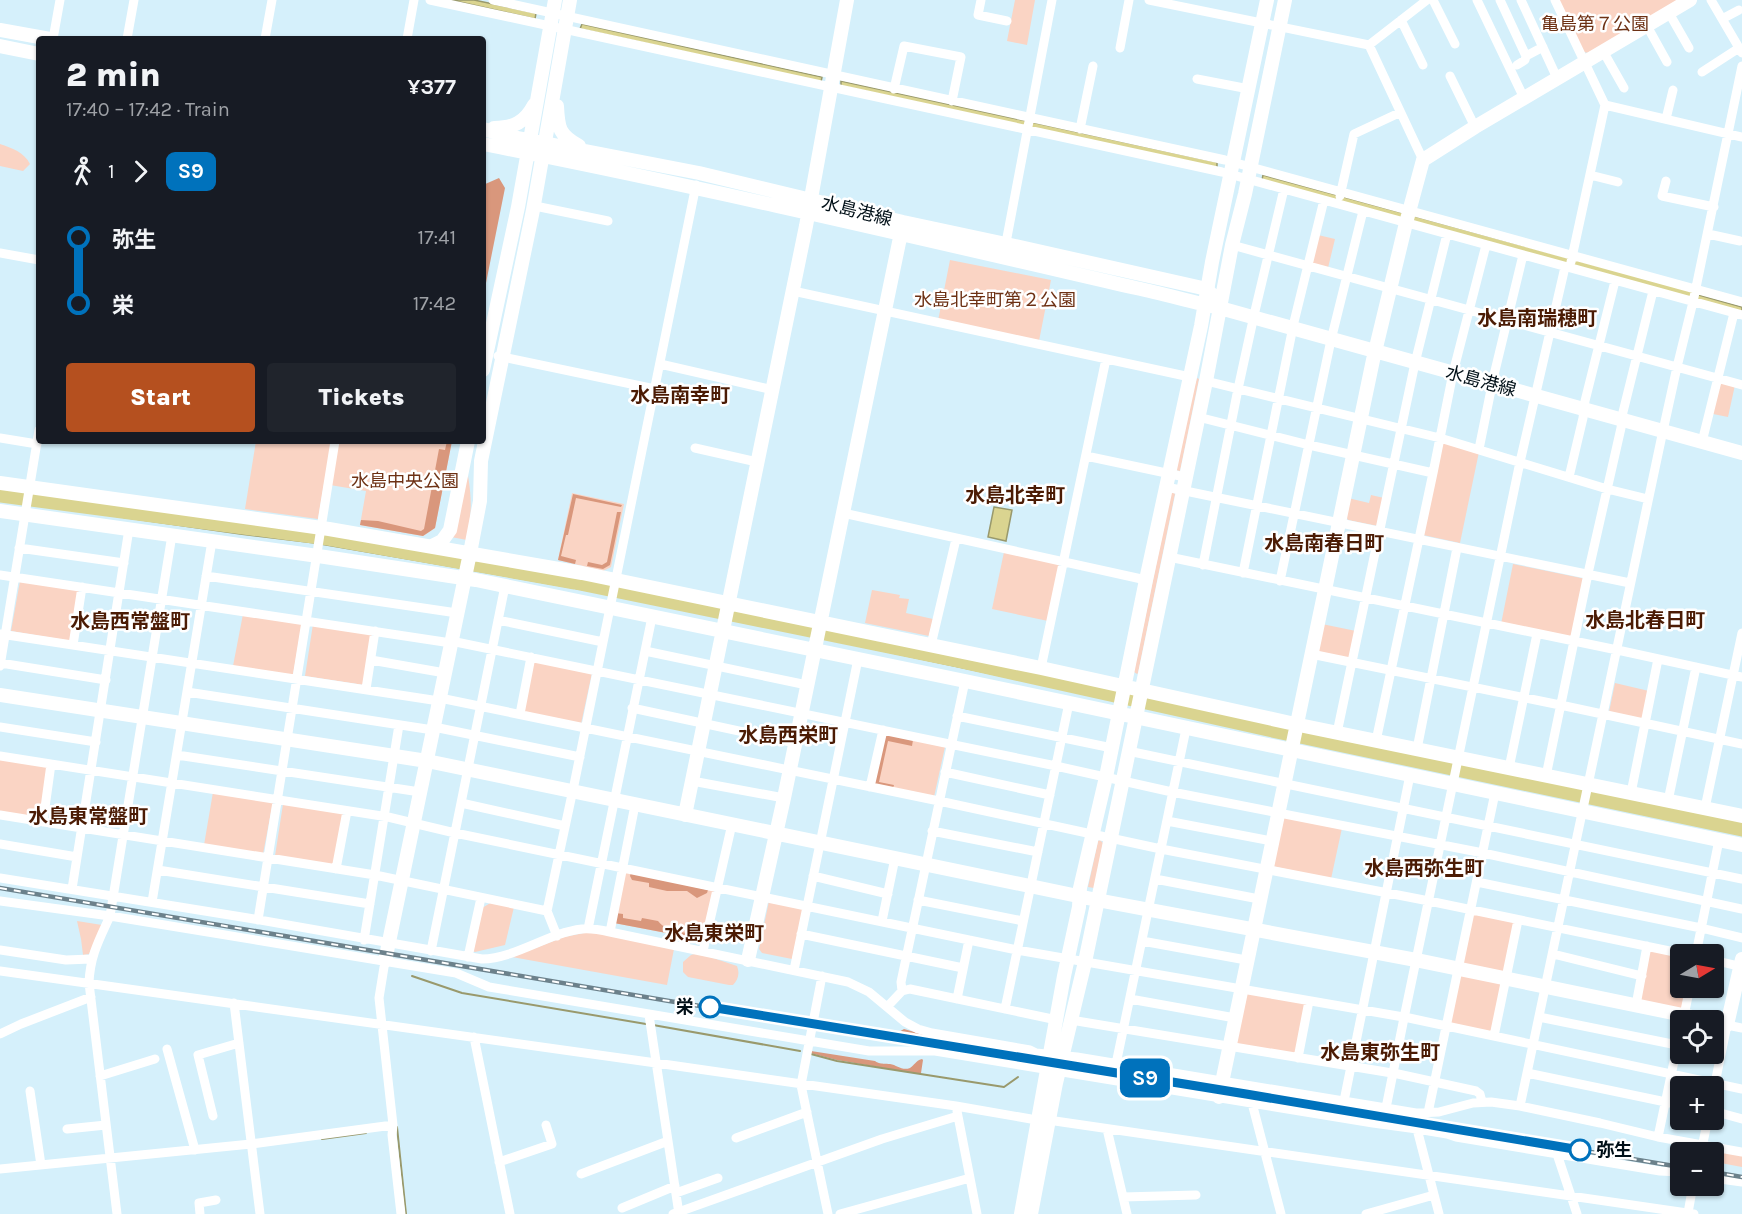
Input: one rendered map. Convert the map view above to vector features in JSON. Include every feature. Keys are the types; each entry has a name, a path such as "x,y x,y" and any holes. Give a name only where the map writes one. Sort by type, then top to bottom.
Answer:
{"street":[{"path":"52,36 60,0"},
{"path":"128,36 134,0"},
{"path":"266,36 272,0"},
{"path":"408,36 414,0"},
{"path":"430,0 553,13"},
{"path":"493,0 553,13 566,23 1249,173 1695,296 1738,314 1702,442"},
{"path":"486,437 534,208 570,0"},
{"path":"686,815 793,291 846,0"},
{"path":"981,0 978,15 1007,21"},
{"path":"1004,258 1052,0"},
{"path":"1120,48 1129,0"},
{"path":"1149,0 1369,45 1428,0"},
{"path":"1021,1214 1064,1020 1068,959 1092,834 1106,777 1268,0"},
{"path":"1064,1020 1085,962 1206,381 1232,245 1285,0"},
{"path":"1433,0 1455,44"},
{"path":"1477,0 1524,98"},
{"path":"1500,0 1526,56"},
{"path":"1521,0 1557,78"},
{"path":"1383,1123 1520,462 1550,332 1570,263 1605,105 1555,0"},
{"path":"1219,1097 1360,419 1407,217 1423,160 1690,0"},
{"path":"1702,72 1740,50 1711,0"},
{"path":"1722,19 1739,10"},
{"path":"486,350 518,207 553,13"},
{"path":"1669,13 1689,48"},
{"path":"1401,20 1423,65"},
{"path":"1647,26 1667,62"},
{"path":"2,29 36,36"},
{"path":"1369,45 1423,160"},
{"path":"0,46 36,53"},
{"path":"894,89 904,46 960,57 952,101"},
{"path":"1517,65 1525,60 1526,56 1543,48"},
{"path":"1603,51 1624,88"},
{"path":"1080,129 1093,66"},
{"path":"1520,1106 1648,498 1714,207 1742,66"},
{"path":"1450,76 1475,127"},
{"path":"1197,79 1249,89"},
{"path":"832,82 894,89 940,105 952,101 1028,124 1080,129 1232,169"},
{"path":"556,83 557,118 561,132 565,138 592,159"},
{"path":"1666,119 1673,90"},
{"path":"486,128 504,128 522,122 539,96"},
{"path":"1605,105 1742,137"},
{"path":"1339,198 1354,134 1399,113"},
{"name":"水島港線","path":"486,129 529,146 592,159 699,173 809,206 902,228 1004,258 1220,308 1584,410 1702,442 1741,450"},
{"name":"水島港線","path":"486,145 503,148 529,146"},
{"path":"503,148 512,156 518,168 518,207"},
{"path":"534,208 544,182 556,167 592,159"},
{"name":"水島港線","path":"592,159 695,189 809,206"},
{"path":"556,936 547,911 699,173"},
{"path":"1249,173 1284,189 1324,200 1339,198 1363,211 1407,217 1447,234 1491,241 1523,255 1570,263 1615,281 1653,291 1742,302"},
{"path":"1590,175 1618,182"},
{"path":"1666,181 1662,196 1714,207"},
{"path":"1203,565 1253,318 1284,189"},
{"path":"1243,573 1292,329 1324,200"},
{"path":"534,208 608,221"},
{"path":"1280,581 1331,340 1363,211"},
{"path":"748,960 790,771 902,228"},
{"name":"水島港線","path":"902,228 1006,244 1207,289"},
{"path":"1337,733 1415,363 1447,234"},
{"path":"1708,234 1740,241"},
{"path":"1376,741 1453,374 1491,241"},
{"path":"1232,245 1742,385"},
{"path":"0,253 36,259"},
{"path":"1479,450 1523,255"},
{"path":"1569,477 1615,281"},
{"path":"1207,289 1220,308"},
{"path":"793,291 1190,377"},
{"path":"1546,776 1622,420 1653,291"},
{"path":"486,354 655,389"},
{"path":"1041,668 1106,359"},
{"path":"660,364 772,390"},
{"path":"1206,381 1440,438 1607,489 1648,498"},
{"path":"1198,417 1433,473"},
{"path":"0,438 36,444"},
{"path":"37,444 3,634 0,664 106,680"},
{"path":"258,920 335,444"},
{"path":"467,444 476,517"},
{"path":"432,546 442,542 450,530 467,444"},
{"path":"401,1214 379,998 388,944 480,501 481,461 485,444"},
{"path":"695,448 757,462"},
{"path":"1086,456 1167,480 1182,491 1630,584"},
{"path":"1167,480 1185,477"},
{"path":"0,483 29,491 432,546 505,586 611,603 652,616 725,616 817,635 858,659 1069,703 1121,699 1139,703 1186,729 1293,737 1337,733 1417,749 1458,762 1509,768 1588,788 1631,793 1742,816"},
{"path":"0,510 26,510 129,529 212,541 467,565 615,583 725,616 817,635 931,645 1041,668 1121,699 1293,737 1410,775 1454,780 1495,793 1584,807 1742,845"},
{"path":"843,513 1146,580"},
{"path":"72,889 129,529"},
{"path":"117,1214 102,1075 89,983 92,958 110,916 172,536"},
{"path":"931,645 956,539"},
{"path":"152,902 212,541"},
{"path":"19,548 124,563"},
{"path":"1417,749 1457,548"},
{"path":"1169,557 1738,676"},
{"path":"0,574 493,649 1173,792 1483,853 1742,909"},
{"path":"206,576 457,613"},
{"path":"431,951 505,586"},
{"path":"73,645 82,587"},
{"path":"588,929 652,616"},
{"path":"498,620 603,642"},
{"path":"366,689 375,631"},
{"path":"1705,808 1738,676 1742,633"},
{"path":"3,634 481,706 1161,849 1670,951"},
{"path":"1509,768 1537,634"},
{"path":"645,651 807,685"},
{"path":"1311,654 1742,744"},
{"path":"519,714 531,657"},
{"path":"794,970 858,659"},
{"path":"1631,793 1658,659"},
{"path":"370,660 445,673"},
{"path":"1668,801 1696,667"},
{"path":"902,991 901,982 906,957 965,681"},
{"path":"187,692 399,725 434,728 580,757"},
{"path":"0,695 427,761 1080,897 1416,960 1670,1014"},
{"path":"1005,1009 1069,703"},
{"path":"632,708 795,743"},
{"path":"957,716 1112,748"},
{"path":"364,939 399,725"},
{"path":"0,727 96,742"},
{"path":"1116,1064 1186,729"},
{"path":"870,787 882,730"},
{"path":"1128,751 1742,879"},
{"path":"177,755 420,792"},
{"path":"0,756 384,817 1017,950 1404,1018 1682,1076"},
{"path":"43,822 51,764"},
{"path":"945,772 1050,795"},
{"path":"1344,1101 1410,775"},
{"path":"692,781 784,798"},
{"path":"1428,1113 1495,793"},
{"path":"461,803 565,826"},
{"path":"610,932 635,805"},
{"path":"336,868 347,811"},
{"path":"0,815 336,868 547,911"},
{"path":"1167,821 1272,841"},
{"path":"703,951 732,825"},
{"path":"932,831 1038,852"},
{"path":"1698,944 1719,840"},
{"path":"0,844 76,857"},
{"path":"882,921 895,858"},
{"path":"158,870 370,904"},
{"path":"813,876 888,894"},
{"path":"0,878 258,920 482,960 494,959 573,930 588,929 610,932 848,982 869,992 905,1022 932,1033 1416,1113 1428,1113 1482,1102 1520,1106 1678,1142"},
{"path":"1155,879 1259,899"},
{"path":"1477,882 1742,938"},
{"path":"468,957 481,897"},
{"path":"918,900 1023,921"},
{"path":"0,901 110,916 456,973 489,987 870,1052 935,1051 1383,1123 1660,1171 1670,1171"},
{"path":"1494,1036 1518,920"},
{"path":"801,934 963,968"},
{"path":"957,999 969,940"},
{"path":"1142,941 1246,960"},
{"path":"1636,1005 1647,946"},
{"path":"0,950 66,960 92,958"},
{"path":"1553,954 1642,976"},
{"path":"1716,1076 1741,964 1724,962"},
{"path":"0,971 656,1063 957,1111 1043,1120 1691,1214 1692,1196"},
{"path":"822,976 801,1085 817,1163 824,1213"},
{"path":"887,1007 902,991 910,989 1064,1020 1434,1082 1476,1091 1480,1094 1482,1102"},
{"path":"0,1034 91,997"},
{"path":"1130,999 1235,1018"},
{"path":"1298,1058 1309,1001"},
{"path":"234,1003 260,1214"},
{"path":"649,1015 677,1213 957,1111"},
{"path":"1539,1017 1670,1044"},
{"path":"1724,1024 1742,1028"},
{"path":"474,1037 510,1214"},
{"path":"213,1116 198,1055 239,1043"},
{"path":"167,1049 195,1150"},
{"path":"102,1075 155,1059"},
{"path":"1658,1137 1674,1064"},
{"path":"1527,1072 1670,1103"},
{"path":"1724,1085 1742,1089"},
{"path":"30,1091 41,1165"},
{"path":"1252,1103 1281,1214"},
{"path":"957,1111 977,1214"},
{"path":"736,1138 807,1112"},
{"path":"1724,1114 1742,1119"},
{"path":"1031,1214 1043,1120"},
{"path":"67,1130 106,1125"},
{"path":"0,1169 251,1144 393,1125"},
{"path":"499,1162 552,1144 546,1125"},
{"path":"1107,1129 1127,1214"},
{"path":"1417,1129 1439,1214"},
{"path":"581,1174 668,1141"},
{"path":"1724,1150 1742,1152"},
{"path":"1557,1154 1577,1214"},
{"path":"622,1208 718,1178"},
{"path":"840,1214 970,1178"},
{"path":"1724,1180 1742,1182"},
{"path":"1123,1197 1196,1195"},
{"path":"1366,1214 1434,1195"},
{"path":"200,1214 198,1203 216,1200"}],"green space":[{"path":"1015,0 1035,0 1027,45 1007,41"},
{"name":"亀島第７公園","path":"1559,0 1678,0 1589,53 1583,52"},
{"path":"0,144 21,153 30,164 23,171 0,166"},
{"path":"1318,235 1335,239 1328,268 1311,263"},
{"name":"水島北幸町第２公園","path":"950,260 1051,280 1039,341 938,321"},
{"path":"1197,378 1199,379 1180,471 1175,470 1189,405"},
{"path":"1720,381 1735,385 1728,417 1713,414"},
{"path":"1443,442 1479,452 1460,543 1423,535"},
{"name":"水島中央公園","path":"256,444 451,444 435,528 423,536 360,525 366,491 324,484 318,519 245,509"},
{"path":"467,470 471,505 467,540 451,537"},
{"path":"1173,492 1175,494 1137,674 1134,672"},
{"path":"572,493 624,504 611,567 603,571 558,560"},
{"path":"1371,495 1384,498 1378,526 1348,520 1345,514 1348,498 1369,503"},
{"path":"1004,552 1058,564 1060,568 1048,621 992,609"},
{"path":"1513,564 1586,579 1573,639 1501,624"},
{"path":"20,581 79,589 71,641 11,631"},
{"path":"872,590 909,599 906,613 933,619 929,636 865,623"},
{"path":"243,614 302,623 293,675 233,666"},
{"path":"313,624 372,633 364,685 305,676"},
{"path":"1322,624 1356,631 1350,660 1316,652"},
{"path":"534,661 592,673 581,724 523,712"},
{"path":"1615,683 1649,691 1643,720 1609,712"},
{"path":"885,734 945,747 934,797 874,784"},
{"path":"0,759 49,767 41,819 0,812"},
{"path":"213,792 273,802 263,854 204,845"},
{"path":"283,804 343,813 335,865 275,856"},
{"path":"1283,815 1342,828 1331,879 1272,866"},
{"path":"1098,841 1103,843 1094,888 1088,887"},
{"path":"625,871 714,891 703,940 614,923"},
{"path":"769,901 803,908 792,959 762,953 759,949"},
{"path":"492,902 514,907 505,945 475,952 473,951 482,908"},
{"path":"1472,914 1515,922 1506,972 1462,963"},
{"path":"77,921 102,925 89,954 83,955"},
{"path":"596,933 674,949 667,985 512,957 564,937"},
{"path":"1650,950 1670,955 1670,998 1684,998 1682,1008 1639,1001"},
{"path":"698,953 737,966 738,974 735,983 729,985 688,977 683,972 683,962 691,955"},
{"path":"1460,975 1502,983 1493,1032 1450,1023"},
{"path":"1245,993 1306,1004 1295,1054 1234,1043"},
{"path":"1724,1152 1742,1156 1742,1167 1724,1164"}],"shaded area":[{"path":"451,0 474,0 536,13 535,19"},
{"path":"582,24 822,77 821,82 580,29"},
{"path":"841,81 1217,162 1217,168 841,86"},
{"path":"1263,175 1692,291 1742,307 1742,312 1262,180"},
{"path":"499,178 505,188 486,283 486,184"},
{"path":"446,444 451,444 435,528 423,536 360,525 361,520 378,521 421,531 424,529 439,449 445,450"},
{"path":"573,494 622,505 621,507 576,498 561,556 576,560 575,564 558,560"},
{"path":"994,507 1012,510 1006,541 988,537"},
{"path":"617,512 621,512 610,565 603,569 587,566 588,562 602,565 607,562"},
{"path":"885,734 913,740 912,746 888,741 879,782 894,785 893,788 874,784"},
{"path":"631,872 708,890 707,893 697,898 687,891 667,891 649,887 649,883 632,880"},
{"path":"616,913 623,914 623,918 658,921 667,928 679,932 704,935 703,940 614,923"},
{"path":"904,1029 986,1048 985,1050 907,1037 897,1033"},
{"path":"811,1051 875,1061 904,1069 923,1060 919,1074 837,1060 810,1053"}],"waterway":[{"path":"0,495 328,538 575,582 957,660 1286,733 1742,829"},
{"path":"0,500 25,503"},
{"path":"31,504 317,543"},
{"path":"322,544 462,568"},
{"path":"473,570 609,594"},
{"path":"615,595 721,617"},
{"path":"729,619 812,636"},
{"path":"823,638 1117,700"},
{"path":"1143,706 1290,738"},
{"path":"1299,740 1451,773"},
{"path":"1457,774 1581,799"},
{"path":"1586,800 1742,833"},
{"path":"412,976 462,993 646,1024"},
{"path":"653,1025 800,1051"},
{"path":"811,1054 837,1061 1004,1087 1018,1077"},
{"path":"397,1127 406,1214"},
{"path":"322,1139 366,1133"}],"railway":[{"path":"0,888 675,1002 1223,1090 1670,1165"},
{"path":"1724,1174 1742,1177"}],"train":[{"name":"S9","path":"710,1007 1580,1150"}],"place":[{"name":"栄","path":"710,1007"},
{"name":"弥生","path":"1580,1150"}],"district":[{"name":"水島南瑞穂町","path":"1537,318"},
{"name":"水島南幸町","path":"680,395"},
{"name":"水島北幸町","path":"1015,495"},
{"name":"水島南春日町","path":"1324,543"},
{"name":"水島北春日町","path":"1645,620"},
{"name":"水島西常盤町","path":"130,621"},
{"name":"水島西栄町","path":"788,735"},
{"name":"水島東常盤町","path":"88,816"},
{"name":"水島西弥生町","path":"1424,868"},
{"name":"水島東栄町","path":"714,933"},
{"name":"水島東弥生町","path":"1380,1052"}]}
